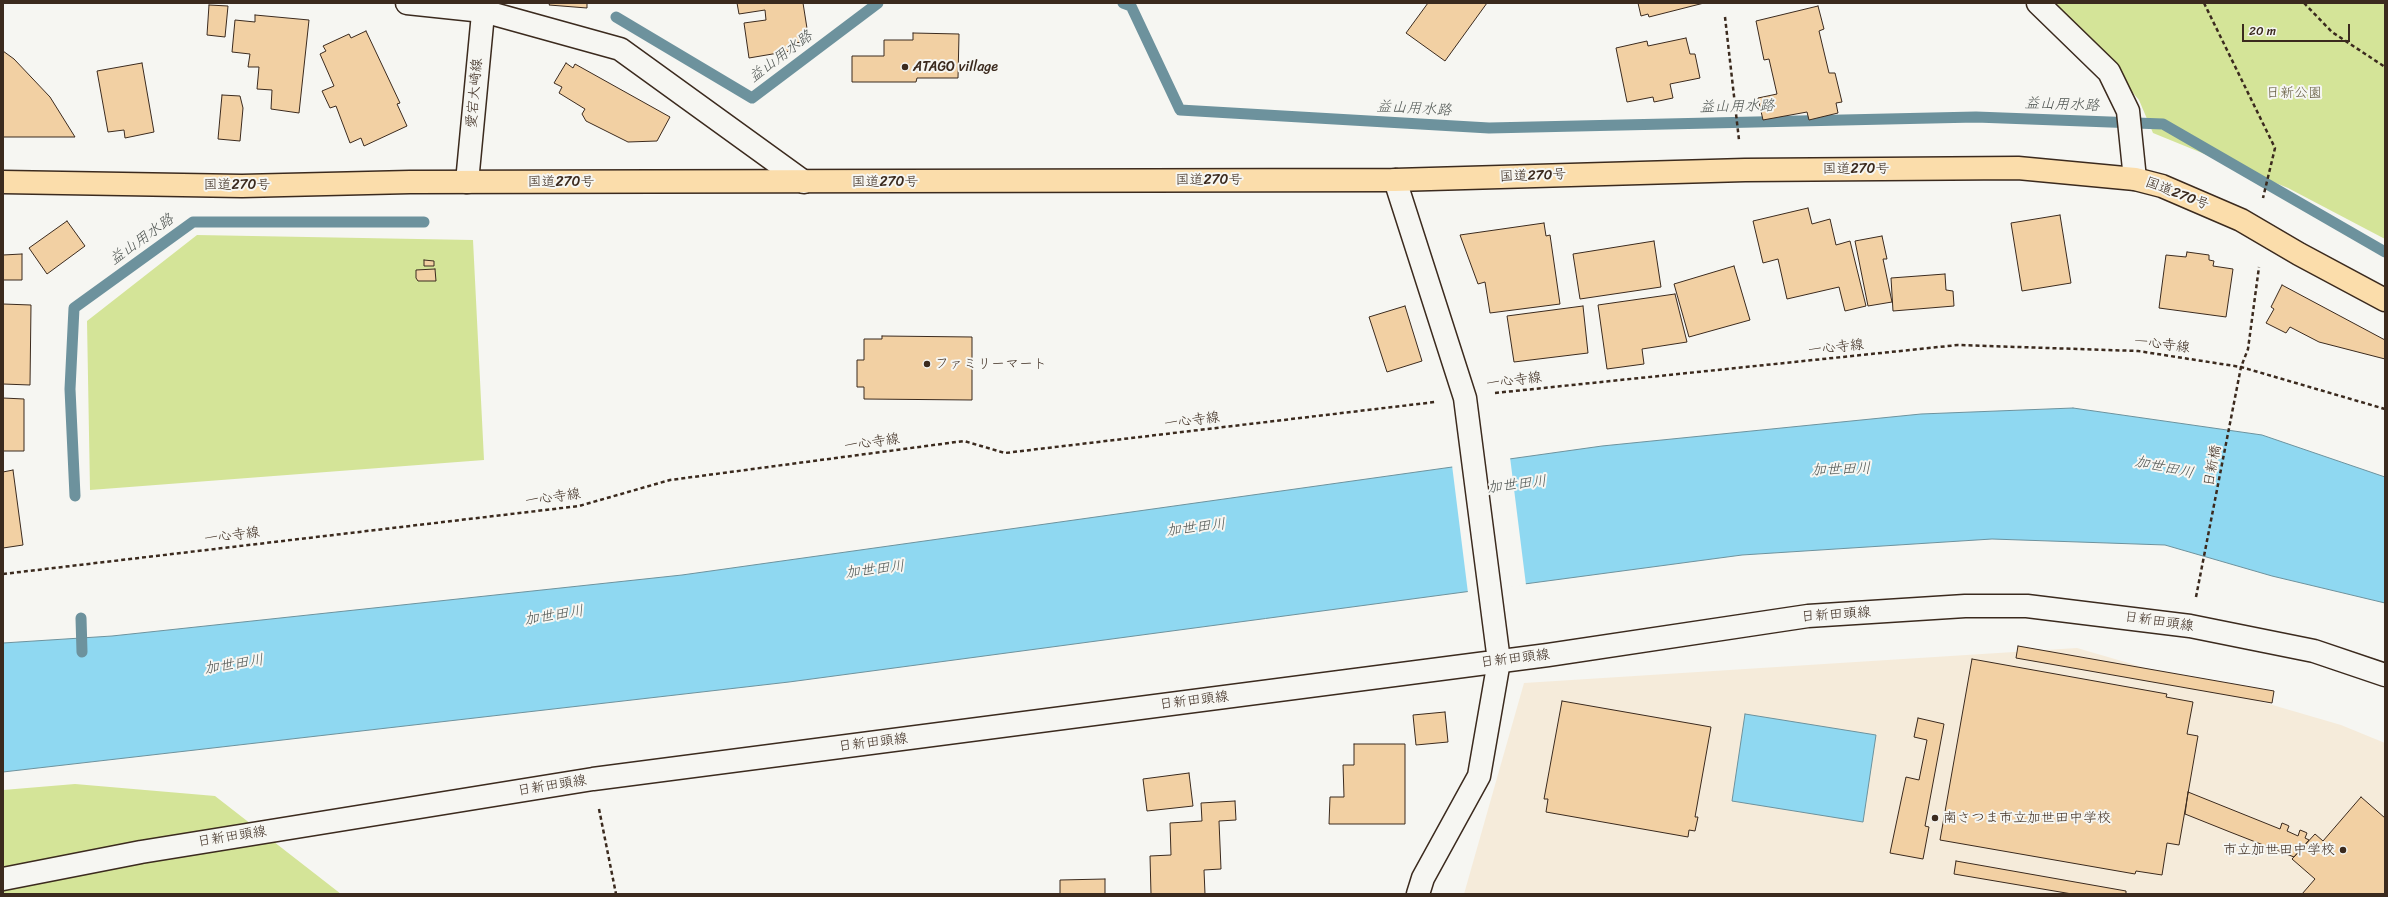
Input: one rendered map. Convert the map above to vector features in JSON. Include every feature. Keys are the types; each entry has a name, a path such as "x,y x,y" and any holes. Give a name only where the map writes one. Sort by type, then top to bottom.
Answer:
{"highway":[{"name":"国道270号","path":"3,182 242,186 467,182 1395,180 1745,170 2018,168 2135,179 2162,186 2241,220 2299,254 2385,300"}],"street":[{"path":"407,3 483,7 620,49 804,182"},
{"path":"2038,3 2108,72 2128,111 2135,179"},
{"name":"愛宕大崎線","path":"467,182 483,7"},
{"path":"1395,180 1466,405 1499,661 1479,776 1423,878 1418,894"},
{"name":"日新田頭線","path":"3,879 141,852 593,779 1499,661 1808,616 1965,606 2027,606 2190,626 2314,651 2385,675"}],"path":[{"path":"2204,3 2275,148 2262,203"},
{"path":"2304,3 2332,32 2385,67"},
{"path":"1725,17 1740,143"},
{"name":"日新橋","path":"2195,602 2203,569 2241,367 2248,349 2259,267"},
{"name":"一心寺線","path":"3,574 578,506 670,480 964,441 1005,453 1466,405 1492,393 1958,345 2138,351 2241,367 2385,409"},
{"path":"593,779 616,894"}],"shaded area":[{"name":"南さつま市立加世田中学校","path":"2077,648 2341,725 2385,743 2385,894 1464,894 1524,683"}],"green space":[{"name":"日新公園","path":"2056,3 2385,3 2385,239 2288,188 2153,133 2139,100"},
{"path":"197,235 473,240 484,460 90,490 87,321"},
{"path":"75,784 215,796 341,894 3,894 3,790"}],"water":[{"name":"加世田川","path":"2073,408 2262,435 2385,477 2385,603 2272,576 2165,545 1992,539 1742,555 789,682 3,772 3,643 112,636 682,575 1602,446 1921,414"},
{"path":"1745,714 1876,735 1863,822 1732,801"}],"pier":[{"path":"1510,457 1526,585 1468,593 1452,465"}],"building":[{"path":"550,3 587,3 587,8 549,5"},
{"path":"737,3 803,3 809,41 795,43 796,50 749,58 744,23 766,20 765,10 739,14"},
{"path":"1428,3 1487,3 1445,61 1406,33"},
{"path":"1638,3 1704,3 1649,17 1648,14 1641,16"},
{"path":"209,5 228,6 225,37 207,35"},
{"path":"1818,6 1824,29 1819,31 1829,73 1835,73 1842,102 1836,103 1838,113 1809,120 1807,112 1763,120 1758,98 1777,94 1769,59 1764,60 1756,21"},
{"path":"255,15 309,20 299,113 271,109 272,90 257,89 259,67 248,67 250,54 232,52 235,20 255,22"},
{"path":"366,31 400,103 397,104 407,126 364,146 361,138 350,143 336,106 330,108 322,91 334,86 320,54 326,51 323,46 349,34 351,38"},
{"name":"ATAGO village","path":"913,33 959,34 958,78 917,78 916,82 852,82 852,56 884,56 884,40 913,40"},
{"path":"1686,38 1690,54 1695,54 1700,78 1670,84 1673,98 1654,102 1653,97 1627,102 1616,48 1647,41 1648,46"},
{"path":"3,51 14,59 50,97 75,137 3,137"},
{"path":"142,63 154,132 125,138 124,130 108,132 97,71"},
{"path":"566,63 573,68 575,64 670,117 657,141 628,142 586,121 582,114 585,109 559,93 562,87 554,83"},
{"path":"222,95 240,96 243,108 240,141 218,139"},
{"path":"1808,208 1812,224 1830,219 1836,245 1850,241 1866,306 1845,311 1839,287 1787,299 1778,259 1763,263 1753,221"},
{"path":"2060,215 2071,283 2022,291 2011,223"},
{"path":"67,221 85,246 47,274 29,248"},
{"path":"1544,223 1546,236 1550,235 1560,304 1490,313 1485,282 1478,284 1460,235"},
{"path":"1882,236 1887,259 1883,259 1892,302 1868,306 1855,241"},
{"path":"1654,241 1661,287 1580,299 1573,254"},
{"path":"2187,252 2209,255 2209,260 2214,261 2213,266 2233,269 2226,317 2159,308 2166,255 2186,257"},
{"path":"22,254 22,280 3,280 3,255"},
{"path":"424,260 434,261 434,266 424,266"},
{"path":"1734,266 1750,320 1689,337 1674,284"},
{"path":"435,269 436,281 418,281 416,278 416,270"},
{"path":"1945,274 1946,290 1953,291 1954,306 1893,311 1891,278"},
{"path":"2282,285 2385,340 2385,359 2319,342 2290,327 2286,333 2266,323 2274,309 2271,307"},
{"path":"1675,294 1687,342 1642,349 1644,364 1607,369 1598,305"},
{"path":"3,304 31,305 30,385 3,384"},
{"path":"1405,306 1422,361 1387,372 1369,317"},
{"path":"1583,306 1588,353 1514,362 1507,316"},
{"path":"882,336 972,337 972,400 864,399 864,387 857,387 857,360 864,360 864,339 882,339"},
{"path":"3,398 24,399 24,451 3,451"},
{"path":"13,470 23,545 3,548 3,472"},
{"path":"2018,646 2274,691 2272,703 2016,658"},
{"path":"1972,659 2167,694 2166,697 2193,702 2187,734 2198,736 2179,845 2167,843 2162,875 2136,871 2135,874 1940,840"},
{"path":"1562,701 1711,727 1695,817 1698,817 1695,831 1689,830 1688,837 1546,812 1548,799 1544,799"},
{"path":"1445,712 1448,742 1416,745 1413,715"},
{"path":"1918,718 1944,724 1925,826 1929,827 1923,859 1890,853 1906,777 1919,780 1927,740 1914,737"},
{"path":"1354,744 1405,744 1405,824 1329,824 1330,797 1344,797 1343,765 1354,765"},
{"path":"1189,773 1193,806 1147,811 1143,779"},
{"path":"2188,792 2280,829 2282,823 2287,825 2289,826 2287,831 2298,836 2300,830 2307,833 2305,838 2309,840 2294,857 2230,832 2185,814"},
{"name":"市立加世田中学校","path":"2361,797 2385,818 2385,894 2302,894 2315,879 2292,859 2315,834 2323,841"},
{"path":"1235,801 1236,820 1219,821 1221,869 1204,870 1205,894 1151,894 1150,856 1171,855 1170,823 1202,821 1201,803"},
{"path":"1956,861 2126,891 2126,894 2072,894 1954,874"},
{"path":"1105,879 1105,894 1060,894 1060,880"}],"waterway":[{"name":"益山用水路","path":"616,17 752,98 878,3"},
{"name":"益山用水路","path":"1123,3 1131,6 1180,110 1489,128 1976,117 2163,124 2385,252"},
{"name":"益山用水路","path":"75,496 70,389 74,308 193,222 424,222"},
{"name":"益山用水路","path":"81,618 82,652"}],"place":[{"name":"ATAGO village","path":"905,67"},
{"name":"ファミリーマート","path":"927,364"},
{"name":"南さつま市立加世田中学校","path":"1935,818"},
{"name":"市立加世田中学校","path":"2343,850"}]}
